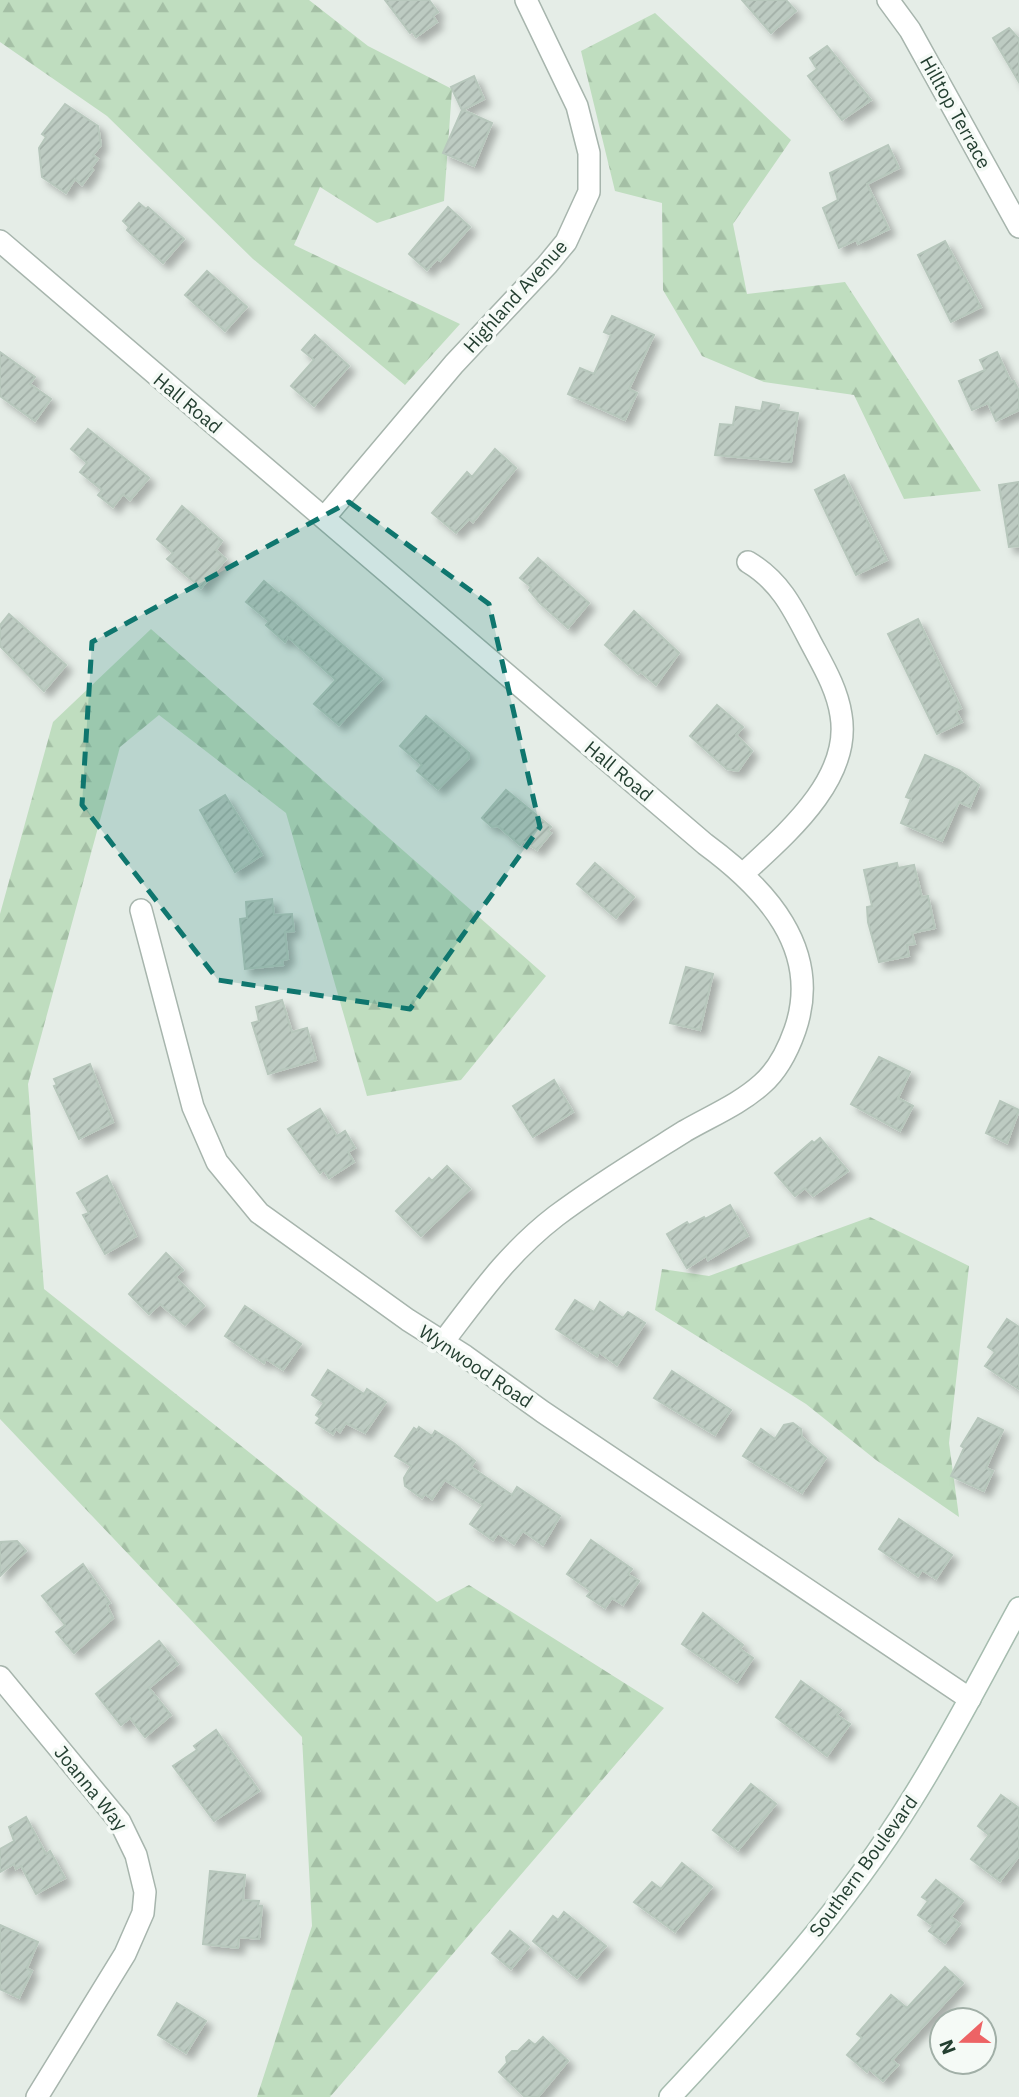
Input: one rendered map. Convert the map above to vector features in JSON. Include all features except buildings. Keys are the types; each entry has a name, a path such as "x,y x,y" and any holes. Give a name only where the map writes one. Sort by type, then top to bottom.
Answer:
{"street":[{"name":"Highland Avenue","path":"324,518 454,364 566,242 589,192 589,153 577,106 526,0"},
{"name":"Hilltop Terrace","path":"888,0 923,51 1019,227"},
{"name":"Hall Road","path":"0,241 705,844 744,873 772,907 791,937 803,979 798,1021 778,1067 763,1084 740,1100 676,1137 556,1216 500,1266 443,1342"},
{"path":"744,873 817,797 837,764 842,716 834,686 777,583 748,562"},
{"name":"Wynwood Road","path":"141,910 193,1107 217,1162 259,1213 283,1233 970,1699"},
{"name":"Southern Boulevard","path":"670,2097 802,1950 912,1801 1019,1608"},
{"name":"Joanna Way","path":"0,1677 120,1822 136,1855 145,1892 143,1913 130,1945 37,2097"}],"highlighted area":[{"path":"349,502 489,604 540,827 410,1009 218,980 82,805 92,642"}],"green space":[{"path":"0,0 309,0 368,46 452,89 444,201 377,223 320,187 294,245 460,324 405,385 253,259 107,116 0,42"},
{"path":"655,13 791,140 733,224 747,294 845,282 981,491 904,499 854,395 764,382 702,356 663,290 662,203 615,191 581,51"},
{"path":"151,629 546,976 461,1080 367,1096 286,813 159,715 120,747 28,1084 44,1289 437,1602 469,1585 664,1708 330,2097 257,2097 312,1926 302,1737 0,1419 0,914 53,722"},
{"path":"870,1217 969,1266 949,1443 959,1517 876,1460 806,1404 655,1310 662,1269 709,1276"}]}
